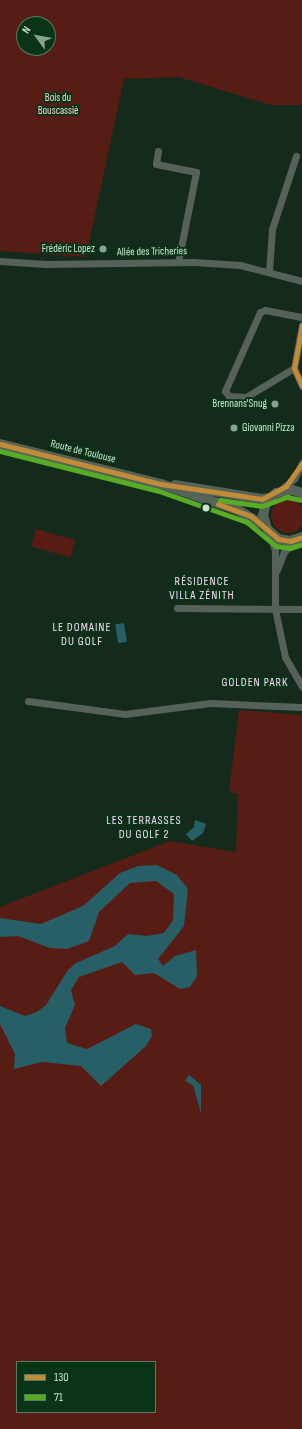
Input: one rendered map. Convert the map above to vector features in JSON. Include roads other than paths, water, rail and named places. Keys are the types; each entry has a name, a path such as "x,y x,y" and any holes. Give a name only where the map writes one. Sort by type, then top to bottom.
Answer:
{"main road":[{"name":"Route de Toulouse","path":"0,444 161,484 238,510 267,529 278,539 299,538"},
{"name":"Route de Toulouse","path":"161,484 270,498"},
{"path":"267,529 264,508 270,498 279,491 302,493"}],"street":[{"path":"158,151 156,164 196,172 178,262"},
{"path":"269,271 272,229 296,156"},
{"name":"Allée des Tricheries","path":"0,261 46,264 178,262 240,265 269,271 302,281"},
{"path":"294,368 246,397 228,396 225,391 260,312 265,310 302,317"},
{"path":"302,326 294,368 302,386"},
{"path":"279,491 294,479 302,463"},
{"path":"267,529 275,551 275,609 285,657 302,686"},
{"path":"276,574 284,552 299,538"},
{"path":"177,608 302,609"},
{"path":"28,701 125,714 210,704 302,707"}],"water":[{"path":"124,623 127,642 118,643 115,624"},
{"path":"195,820 206,824 203,833 192,841 186,834 194,827"},
{"path":"157,865 177,875 188,889 184,926 158,959 163,966 175,956 196,950 197,976 190,987 180,989 154,973 135,975 122,962 79,977 71,990 75,1005 65,1028 67,1043 87,1049 136,1024 151,1029 152,1036 146,1046 101,1086 81,1066 42,1062 14,1069 15,1054 0,1024 0,1006 25,1016 37,1012 46,1005 68,970 76,963 115,946 128,934 147,936 164,933 173,920 174,894 156,881 130,883 99,912 89,941 67,949 50,948 18,936 0,937 0,918 41,924 83,906 120,873 138,866"},
{"path":"189,1075 201,1085 201,1113 193,1085 185,1081"}],"place":[{"name":"Frédéric Lopez","path":"103,249"},
{"name":"Brennans'Snug","path":"275,404"},
{"name":"Giovanni Pizza","path":"234,428"}],"district":[{"name":"RÉSIDENCE VILLA ZÉNITH","path":"202,589"},
{"name":"LE DOMAINE DU GOLF","path":"82,635"},
{"name":"GOLDEN PARK","path":"255,683"},
{"name":"LES TERRASSES DU GOLF 2","path":"144,828"}],"park label":[{"name":"Bois du Bouscassié","path":"58,105"}]}
